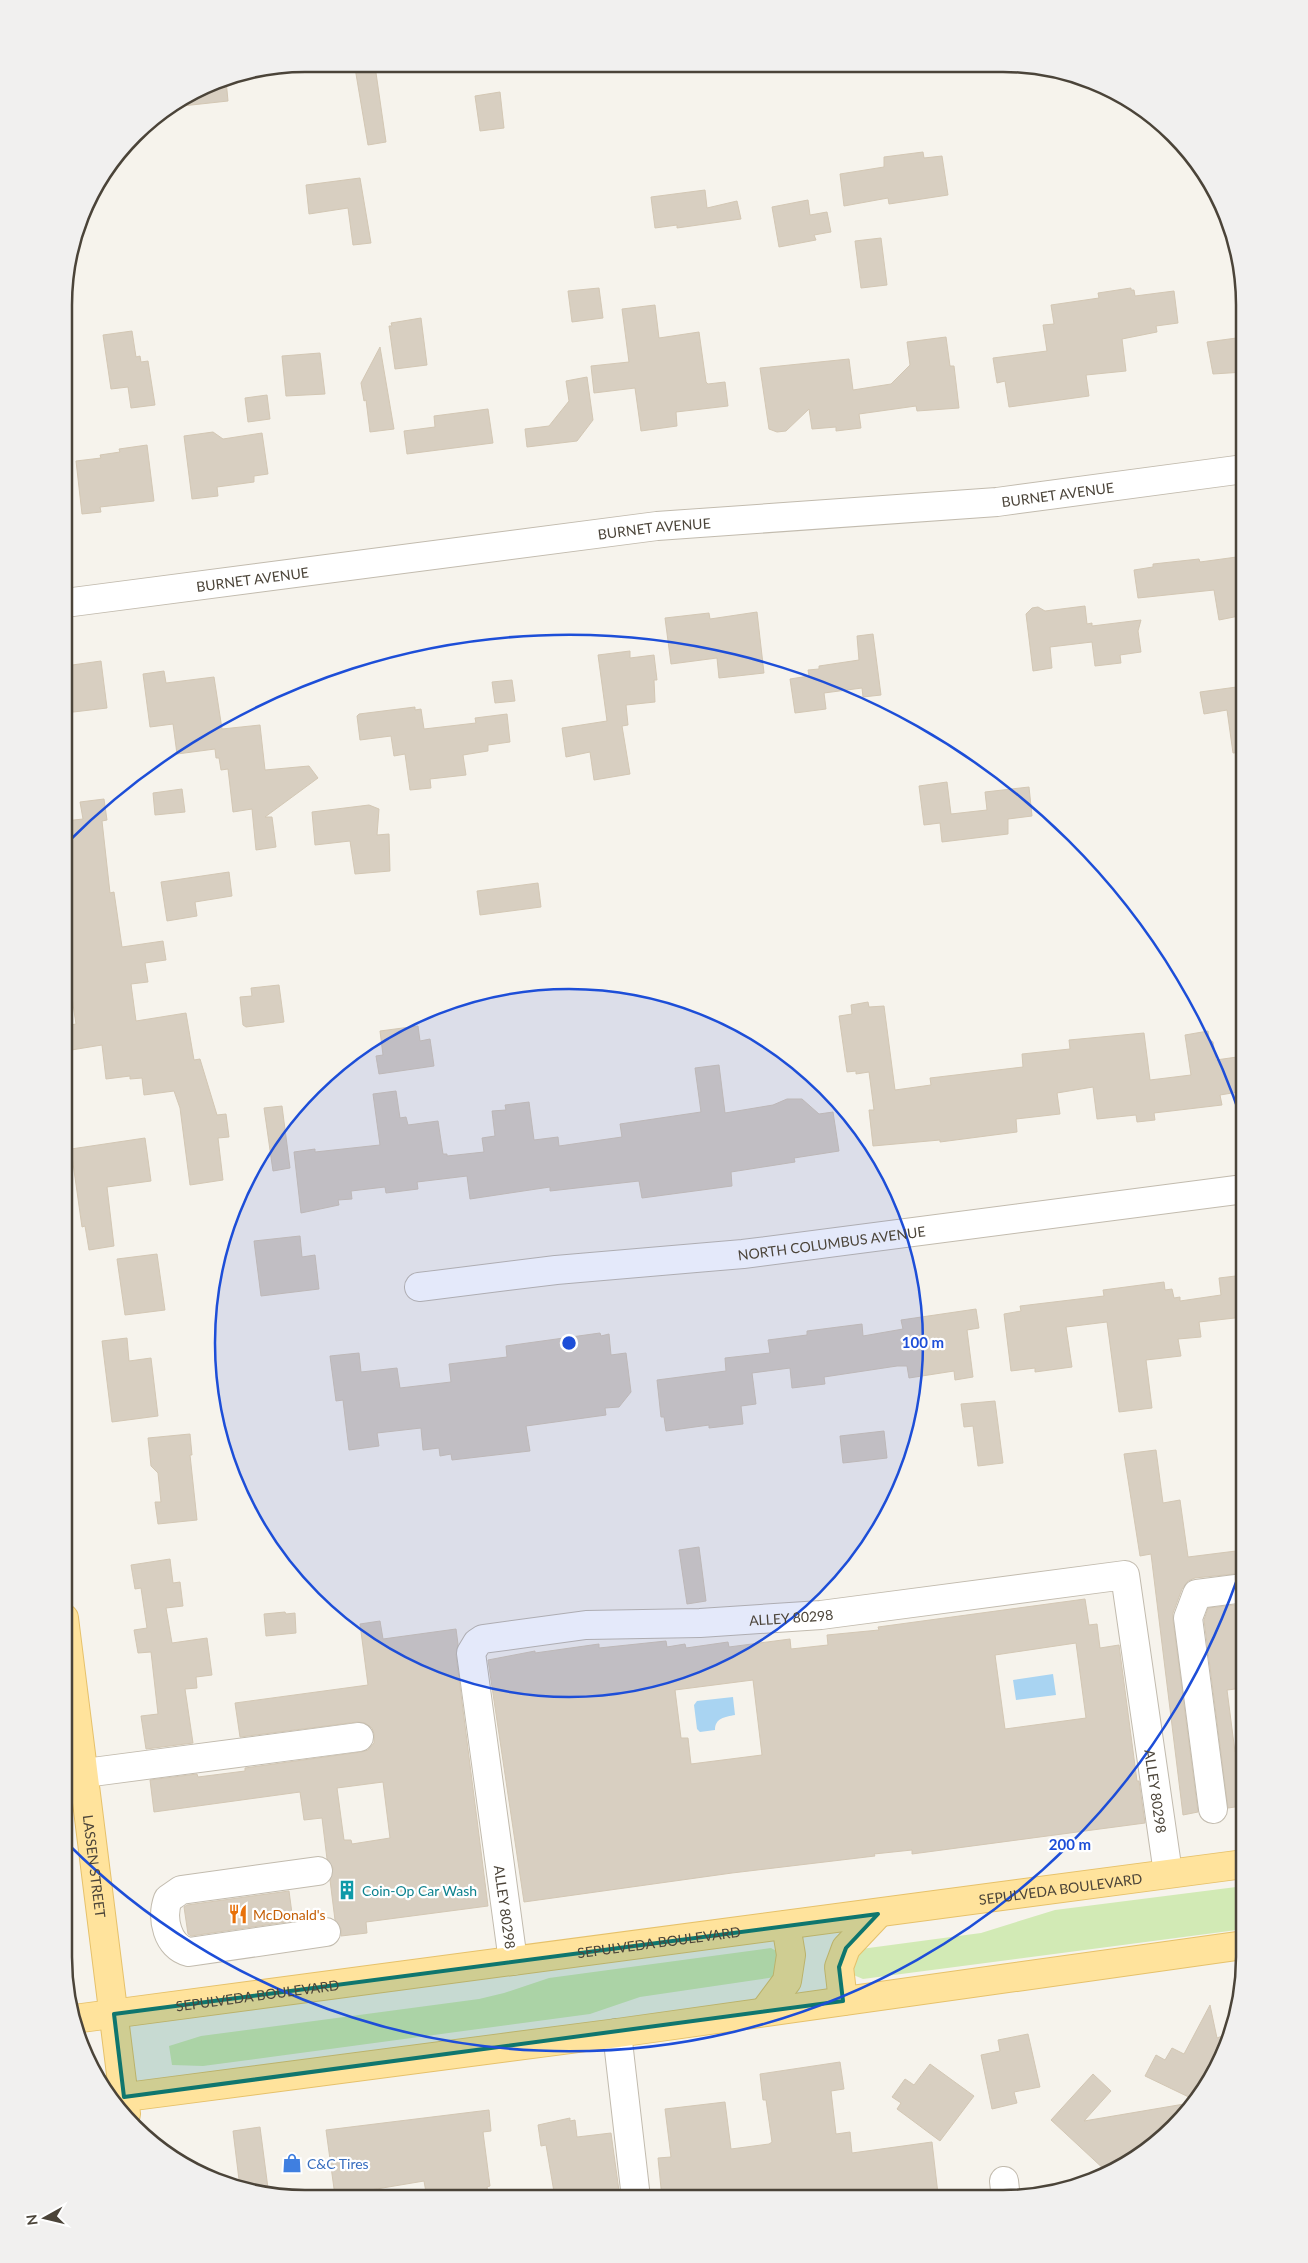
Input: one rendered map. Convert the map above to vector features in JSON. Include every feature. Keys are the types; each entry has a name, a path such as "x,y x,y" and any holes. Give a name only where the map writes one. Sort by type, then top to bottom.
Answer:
{"main road":[{"name":"LASSEN STREET","path":"72,1691 85,1773 114,2014 120,2097"},
{"name":"SEPULVEDA BOULEVARD","path":"80,2018 878,1914 1236,1865"},
{"path":"844,2001 840,1967 846,1948 878,1914"},
{"path":"764,2012 787,1981 791,1955 786,1926"},
{"path":"124,2103 1236,1946"}],"street":[{"name":"BURNET AVENUE","path":"72,602 657,526 997,502 1236,470"},
{"name":"NORTH COLUMBUS AVENUE","path":"419,1287 556,1270 743,1254 1236,1190"},
{"name":"ALLEY 80298","path":"513,1961 471,1652 477,1643 483,1639 586,1625 700,1623 821,1615 1125,1575 1168,1873"},
{"path":"1214,1809 1188,1618 1197,1594 1236,1589"},
{"path":"85,1773 359,1737"},
{"path":"318,1871 181,1890 174,1893 166,1904 168,1926 171,1941 177,1947 189,1952 326,1932"},
{"path":"616,2033 635,2190"}],"highlighted area":[{"path":"878,1914 846,1948 839,1967 843,2001 124,2097 114,2014"}],"green space":[{"path":"1236,1887 1236,1930 863,1979 851,1974 848,1962 861,1949 981,1933 1055,1910"},
{"path":"771,1948 780,1953 775,1977 640,1997 590,2014 203,2066 172,2065 169,2046 201,2036 479,1999 549,1978"}],"water":[{"path":"1053,1674 1056,1695 1016,1700 1013,1680"},
{"path":"733,1697 735,1715 724,1717 717,1723 715,1730 700,1732 697,1729 694,1705 697,1701"}],"building":[{"path":"356,72 376,72 386,142 368,145"},
{"path":"227,86 228,101 187,106 202,96"},
{"path":"500,92 504,128 480,131 475,96"},
{"path":"923,152 924,158 942,156 948,195 889,204 888,198 844,206 840,174 884,167 884,157"},
{"path":"360,178 371,243 353,245 348,208 309,214 306,185"},
{"path":"705,190 707,208 737,201 741,219 677,228 677,225 655,228 651,197"},
{"path":"808,200 810,215 827,212 831,232 814,235 816,240 779,247 772,207"},
{"path":"881,238 887,285 861,288 855,241"},
{"path":"599,288 603,318 572,322 568,291"},
{"path":"1131,288 1131,290 1134,290 1135,296 1174,291 1178,323 1156,326 1157,332 1122,339 1126,371 1086,375 1089,396 1009,407 1005,381 997,383 993,358 1047,351 1043,325 1054,324 1051,305 1099,298 1098,293"},
{"path":"655,305 659,338 699,332 706,382 708,384 725,382 728,406 676,412 677,426 641,431 635,388 594,393 591,366 629,362 622,309"},
{"path":"421,318 427,365 395,369 389,326 392,326 391,323"},
{"path":"132,331 136,357 140,356 141,362 148,361 155,405 131,408 128,387 111,389 103,335"},
{"path":"946,337 950,366 954,366 959,408 917,411 916,406 859,414 861,428 836,431 836,427 812,429 809,409 786,431 777,432 769,429 760,368 849,359 853,390 891,384 910,365 907,342"},
{"path":"1236,338 1236,373 1213,374 1207,342"},
{"path":"380,347 394,429 370,432 366,400 364,401 361,383"},
{"path":"320,353 325,394 286,396 282,356"},
{"path":"587,377 593,420 577,441 527,447 525,429 549,426 569,401 566,381"},
{"path":"267,395 270,419 248,422 245,398"},
{"path":"488,409 493,443 407,454 404,431 435,427 434,416"},
{"path":"213,432 223,439 262,433 268,474 254,476 254,482 217,487 218,496 192,499 184,436"},
{"path":"147,445 154,501 100,507 101,512 82,514 76,461 101,458 100,455 120,452 119,449"},
{"path":"1236,557 1236,617 1219,620 1214,590 1138,598 1134,570 1153,567 1153,564 1199,559 1200,562"},
{"path":"1085,606 1087,624 1092,623 1092,626 1141,620 1138,631 1141,652 1120,655 1121,663 1095,666 1092,642 1050,647 1052,668 1033,671 1026,614 1032,608 1038,607 1045,611"},
{"path":"757,612 764,673 719,678 717,658 671,664 665,618 709,613 710,619"},
{"path":"873,634 881,695 863,697 862,688 824,693 826,709 795,713 790,679 809,676 808,670 819,669 819,666 859,660 857,636"},
{"path":"630,651 630,658 654,655 657,680 654,680 655,702 626,705 628,725 622,726 630,774 594,780 590,752 566,757 562,728 607,721 598,655"},
{"path":"101,661 107,708 72,712 72,665"},
{"path":"164,671 166,683 214,677 222,729 260,725 265,770 309,766 318,778 265,817 272,817 276,847 256,850 252,809 233,812 228,769 221,770 219,758 216,758 215,749 177,754 173,724 150,727 143,674"},
{"path":"512,680 515,701 495,703 492,682"},
{"path":"1236,687 1236,753 1233,753 1227,710 1204,714 1200,692"},
{"path":"415,707 415,710 421,709 424,729 476,723 475,718 507,714 510,742 488,745 488,751 463,755 466,775 430,779 431,788 410,790 405,754 394,756 391,736 360,740 357,716 359,714"},
{"path":"947,782 951,814 987,810 985,792 1029,787 1032,816 1008,819 1008,834 942,842 940,823 924,825 919,786"},
{"path":"182,789 185,812 155,815 153,793"},
{"path":"104,799 107,820 102,821 110,893 114,892 122,947 163,941 166,960 145,963 148,982 131,984 136,1021 186,1013 194,1060 200,1059 217,1115 226,1114 229,1137 218,1138 223,1180 190,1185 180,1108 174,1091 144,1095 142,1078 130,1079 130,1076 106,1079 102,1045 72,1050 72,1025 76,1024 72,998 72,820 83,819 80,802"},
{"path":"369,805 379,809 377,835 389,834 390,871 355,874 350,841 315,845 312,812"},
{"path":"229,872 232,896 195,902 197,916 167,921 161,882"},
{"path":"538,883 541,907 480,915 477,891"},
{"path":"279,985 284,1022 246,1027 243,1025 240,997 252,996 251,988"},
{"path":"868,1002 869,1007 884,1006 895,1090 931,1085 930,1078 1023,1067 1022,1054 1070,1049 1069,1040 1144,1033 1150,1080 1191,1075 1185,1035 1208,1031 1209,1039 1213,1042 1216,1060 1236,1057 1236,1092 1220,1095 1222,1105 1154,1113 1155,1120 1137,1122 1136,1115 1097,1119 1093,1087 1057,1093 1060,1114 1016,1119 1017,1132 940,1142 940,1140 873,1146 869,1110 874,1110 869,1072 856,1074 856,1071 847,1072 839,1016 852,1014 851,1005"},
{"path":"418,1026 420,1041 430,1039 434,1066 379,1074 376,1056 383,1055 380,1031"},
{"path":"719,1065 725,1113 773,1105 787,1099 802,1099 819,1114 833,1112 839,1151 794,1158 795,1162 731,1172 732,1186 642,1198 639,1181 550,1191 550,1187 470,1199 467,1176 417,1182 418,1189 386,1193 385,1187 351,1191 352,1199 338,1200 339,1205 301,1213 294,1152 315,1149 315,1152 380,1145 373,1094 396,1091 400,1118 406,1117 408,1125 438,1121 443,1154 447,1154 447,1156 484,1152 482,1138 495,1136 492,1111 506,1110 505,1105 529,1102 534,1140 558,1137 559,1146 622,1137 620,1124 701,1112 695,1068"},
{"path":"282,1106 290,1168 273,1171 264,1108"},
{"path":"145,1138 151,1181 107,1187 114,1246 89,1250 85,1226 82,1227 72,1149"},
{"path":"300,1236 302,1257 315,1255 319,1289 261,1296 254,1241"},
{"path":"157,1254 165,1310 125,1315 117,1259"},
{"path":"1236,1276 1236,1318 1199,1322 1201,1337 1178,1339 1181,1356 1146,1360 1152,1408 1119,1412 1107,1322 1066,1327 1072,1367 1035,1372 1035,1368 1011,1371 1004,1314 1021,1311 1020,1306 1104,1296 1103,1290 1164,1282 1165,1290 1172,1289 1174,1298 1180,1297 1180,1301 1221,1295 1219,1278"},
{"path":"976,1309 979,1328 967,1330 973,1377 955,1380 954,1371 909,1378 907,1366 897,1366 824,1377 825,1384 792,1388 790,1368 752,1373 756,1404 741,1406 743,1424 709,1428 709,1425 666,1431 664,1417 661,1417 657,1380 726,1371 725,1358 770,1353 768,1340 807,1335 807,1331 862,1324 863,1336 903,1329 901,1320"},
{"path":"600,1333 601,1336 609,1334 611,1355 626,1353 631,1392 619,1407 605,1408 606,1415 526,1426 530,1451 452,1460 451,1454 440,1456 439,1448 423,1450 421,1428 377,1433 379,1446 349,1450 343,1400 336,1401 330,1356 359,1353 361,1372 397,1368 400,1388 451,1382 449,1364 507,1357 506,1346"},
{"path":"127,1338 129,1361 151,1358 158,1416 112,1422 102,1341"},
{"path":"995,1401 1003,1463 978,1466 973,1426 964,1427 961,1404"},
{"path":"884,1431 887,1458 843,1463 840,1436"},
{"path":"190,1434 192,1455 190,1455 197,1520 158,1524 155,1502 161,1502 158,1473 151,1466 148,1438"},
{"path":"1156,1450 1163,1503 1180,1500 1188,1557 1236,1551 1236,1574 1195,1578 1188,1581 1182,1589 1173,1613 1198,1812 1183,1815 1151,1554 1140,1556 1124,1454"},
{"path":"699,1547 706,1601 687,1604 679,1550"},
{"path":"170,1559 173,1583 180,1582 183,1606 166,1608 172,1643 207,1638 212,1675 196,1677 197,1688 185,1689 193,1743 146,1749 141,1716 158,1714 151,1652 138,1653 134,1630 147,1628 141,1588 135,1589 131,1565"},
{"path":"1085,1599 1089,1625 1097,1624 1100,1648 1119,1645 1137,1781 1139,1781 1145,1823 912,1854 912,1850 874,1854 875,1856 732,1873 524,1902 488,1660 535,1651 535,1653 599,1644 599,1648 666,1641 667,1647 685,1644 686,1648 728,1642 729,1647 790,1639 791,1649 828,1645 827,1635 879,1630 878,1627","holes":["1076,1643 1086,1718 1005,1729 995,1655","753,1680 762,1755 691,1764 688,1738 681,1738 675,1690"]},
{"path":"1236,1605 1236,1689 1227,1690 1236,1752 1236,1807 1228,1808 1204,1620 1208,1608"},
{"path":"285,1612 286,1614 295,1613 296,1633 266,1636 264,1614"},
{"path":"380,1621 383,1639 456,1629 458,1644 456,1655 488,1906 366,1922 367,1933 341,1936 341,1929 335,1920 330,1880 333,1868 327,1859 322,1818 304,1820 300,1792 154,1812 150,1780 197,1774 198,1777 245,1771 245,1768 368,1750 374,1743 372,1728 365,1723 357,1722 240,1737 235,1703 368,1685 360,1624","holes":["383,1782 390,1838 352,1844 351,1840 344,1840 337,1788"]},
{"path":"289,1891 293,1921 191,1936 188,1934 184,1907 187,1905"},
{"path":"1210,2005 1217,2038 1222,2036 1212,2061 1189,2097 1145,2076 1156,2055 1165,2060 1172,2048 1184,2054"},
{"path":"1028,2034 1040,2087 1014,2092 1017,2103 992,2109 981,2055 1000,2051 998,2040"},
{"path":"840,2062 844,2089 831,2091 836,2134 850,2132 852,2153 932,2142 938,2190 661,2190 658,2158 671,2157 665,2109 725,2102 731,2149 772,2142 766,2100 763,2100 760,2074"},
{"path":"930,2064 974,2096 940,2141 897,2109 901,2103 892,2097 905,2079 914,2085"},
{"path":"1093,2074 1111,2091 1084,2121 1183,2104 1156,2133 1132,2151 1103,2168 1051,2120"},
{"path":"489,2110 491,2131 483,2132 490,2186 487,2187 488,2190 426,2190 424,2181 371,2190 334,2190 326,2130"},
{"path":"570,2118 570,2121 575,2120 577,2137 611,2133 619,2190 554,2190 546,2145 541,2146 538,2125"},
{"path":"260,2127 268,2188 239,2181 233,2131"}],"place":[{"name":"Coin-Op Car Wash","path":"347,1890"},
{"name":"McDonald's","path":"238,1914"},
{"name":"C&C Tires","path":"292,2163"}]}
